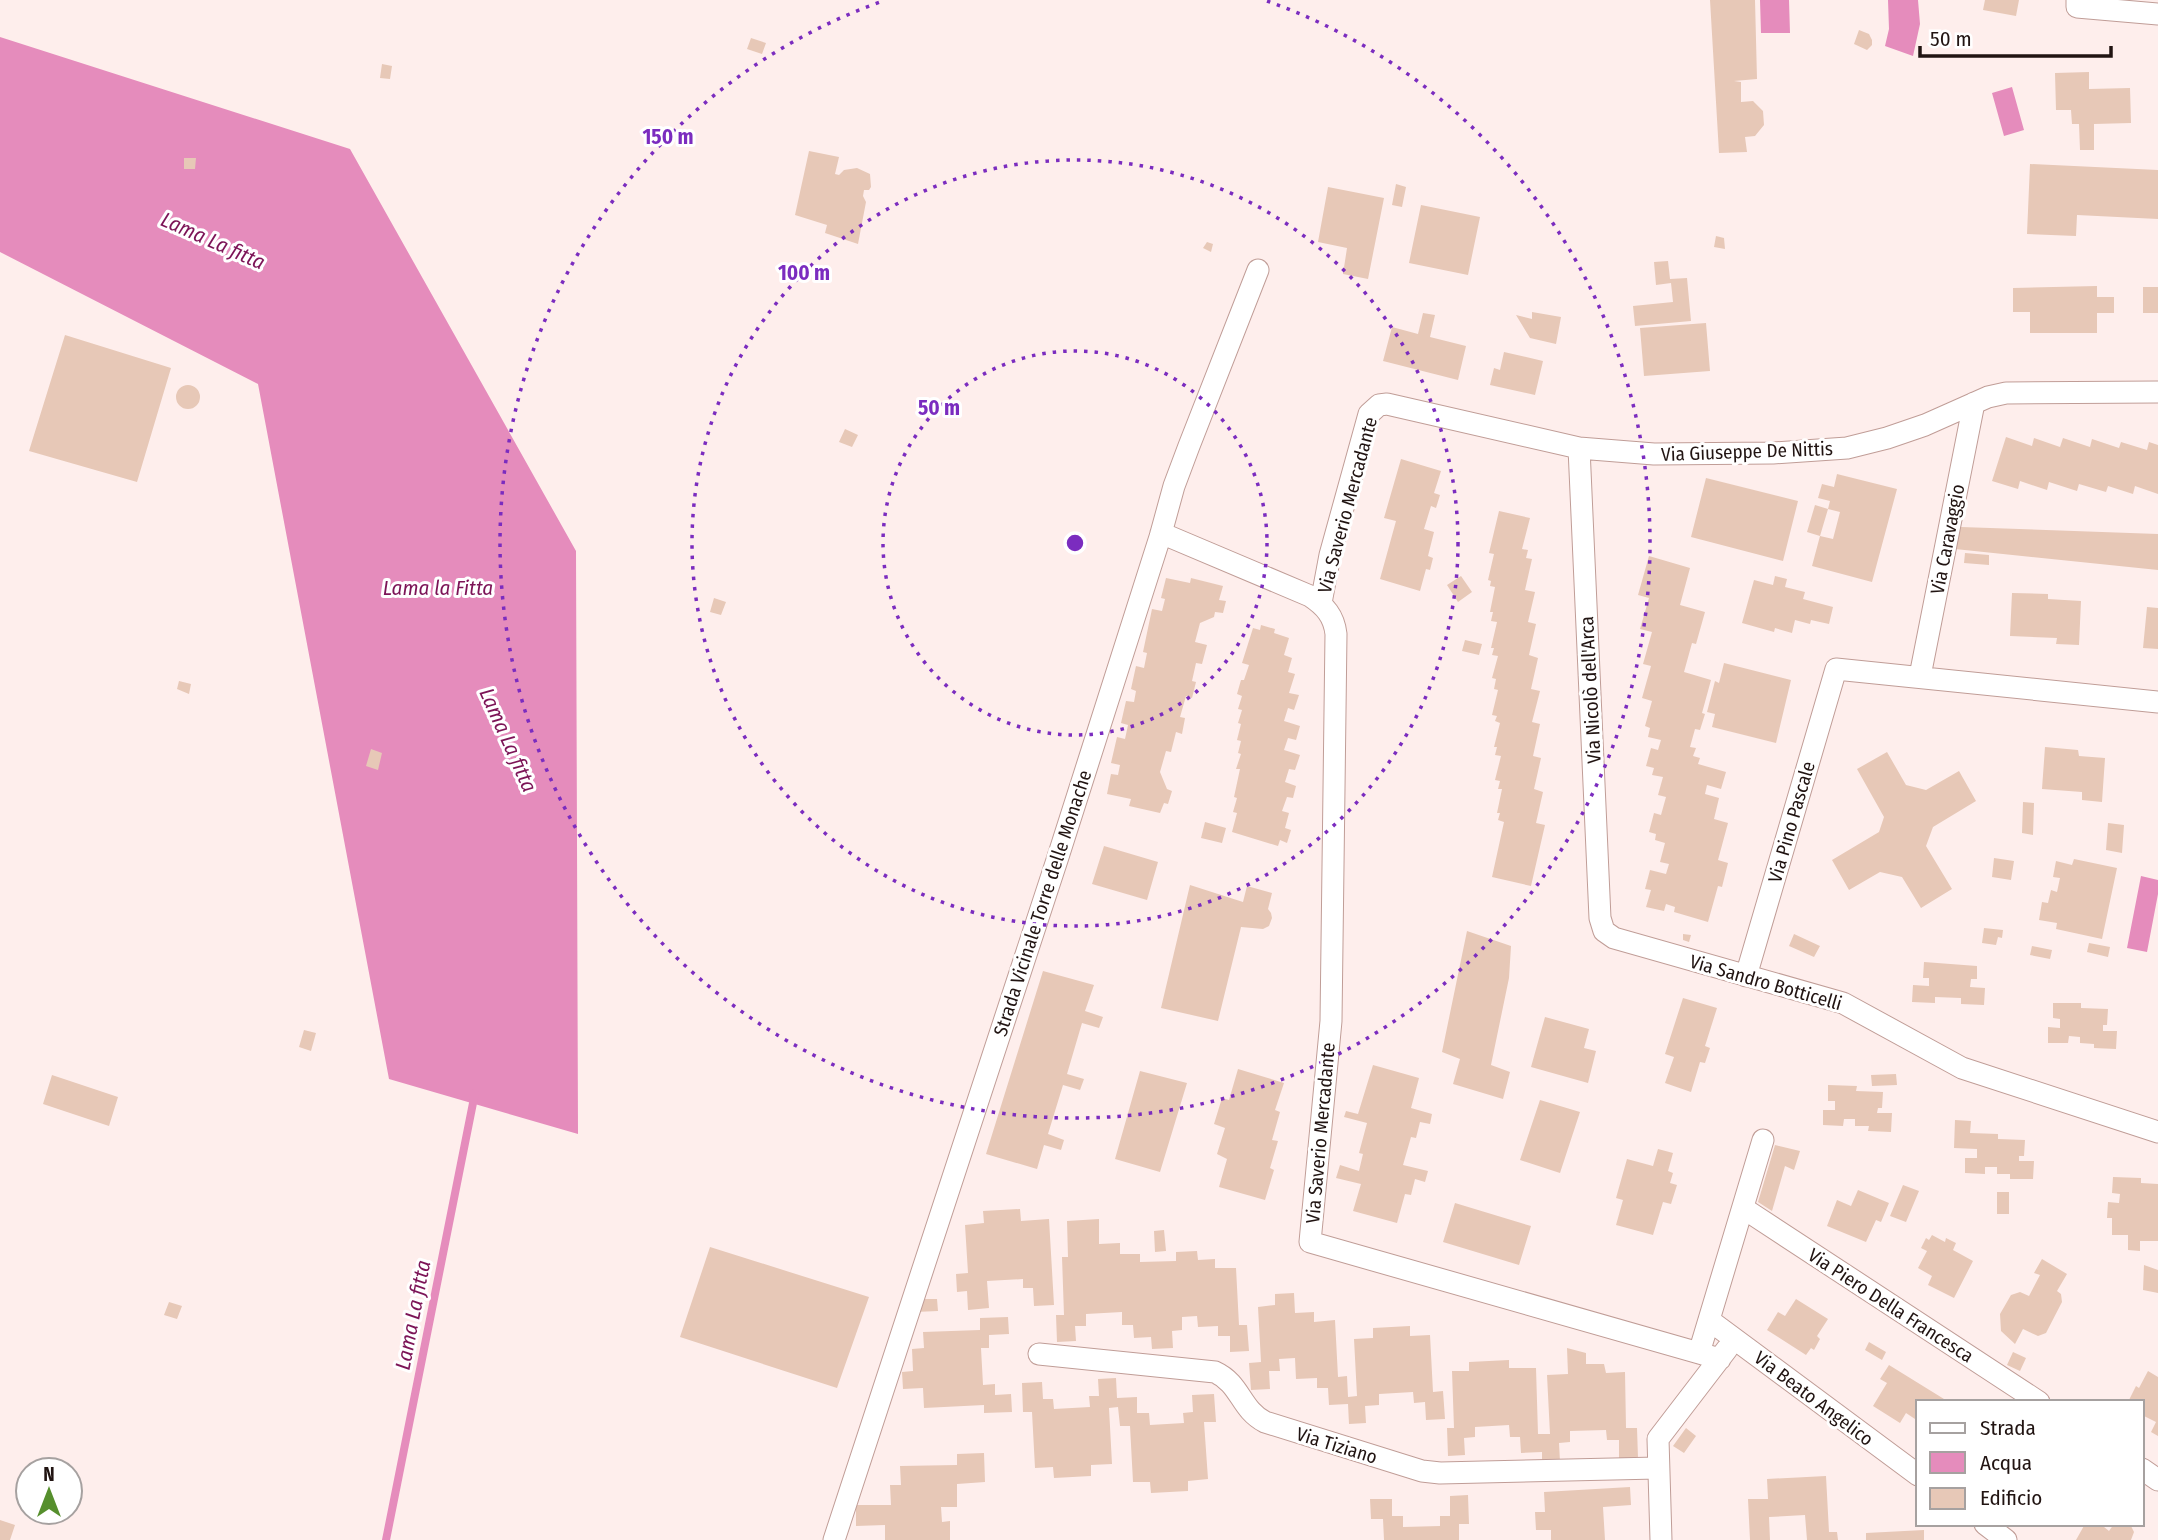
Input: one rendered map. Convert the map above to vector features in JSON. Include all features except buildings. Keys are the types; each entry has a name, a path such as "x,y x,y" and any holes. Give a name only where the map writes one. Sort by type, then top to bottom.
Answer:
{"street":[{"path":"2077,3 2158,14"},
{"name":"Strada Vicinale Torre delle Monache","path":"834,1540 1054,870 1181,466 1258,270"},
{"name":"Via Giuseppe De Nittis","path":"1579,448 1654,454 1803,453 1847,448 1887,438 1925,425 1988,397 2006,393 2158,391"},
{"name":"Via Caravaggio","path":"1920,676 1974,403"},
{"name":"Via Saverio Mercadante","path":"1321,603 1330,555 1369,414 1373,408 1387,404 1579,448"},
{"name":"Via Nicolò dell'Arca","path":"1579,448 1600,918 1604,931"},
{"name":"Via Saverio Mercadante","path":"1161,533 1310,596 1321,603 1335,623 1332,1003 1310,1242 1710,1356"},
{"name":"Via Pino Pascale","path":"1746,976 1836,668 1920,676"},
{"path":"1920,676 2158,702"},
{"name":"Via Sandro Botticelli","path":"1604,931 1614,938 1843,1003 1962,1068 2158,1132"},
{"path":"1710,1356 1709,1320 1763,1140"},
{"name":"Via Piero Della Francesca","path":"1743,1208 2036,1400"},
{"name":"Via Beato Angelico","path":"1709,1320 1916,1474"},
{"path":"1661,1540 1658,1438 1710,1356 1735,1339"},
{"name":"Via Tiziano","path":"1039,1354 1215,1372 1226,1377 1248,1410 1265,1422 1422,1471 1440,1474 1657,1468"},
{"path":"1987,1526 2006,1540"}],"water":[{"path":"1760,0 1789,0 1790,33 1761,33"},
{"path":"1888,0 1918,0 1920,24 1913,56 1885,46 1889,29"},
{"name":"Lama la Fitta","path":"0,37 350,149 576,551 578,1134 389,1079 258,384 0,252"},
{"path":"2012,87 2024,130 2004,136 1992,93"},
{"path":"2141,876 2158,880 2158,894 2147,952 2127,948"}],"waterway":[{"name":"Lama La fitta","path":"386,1540 475,1093"}]}
